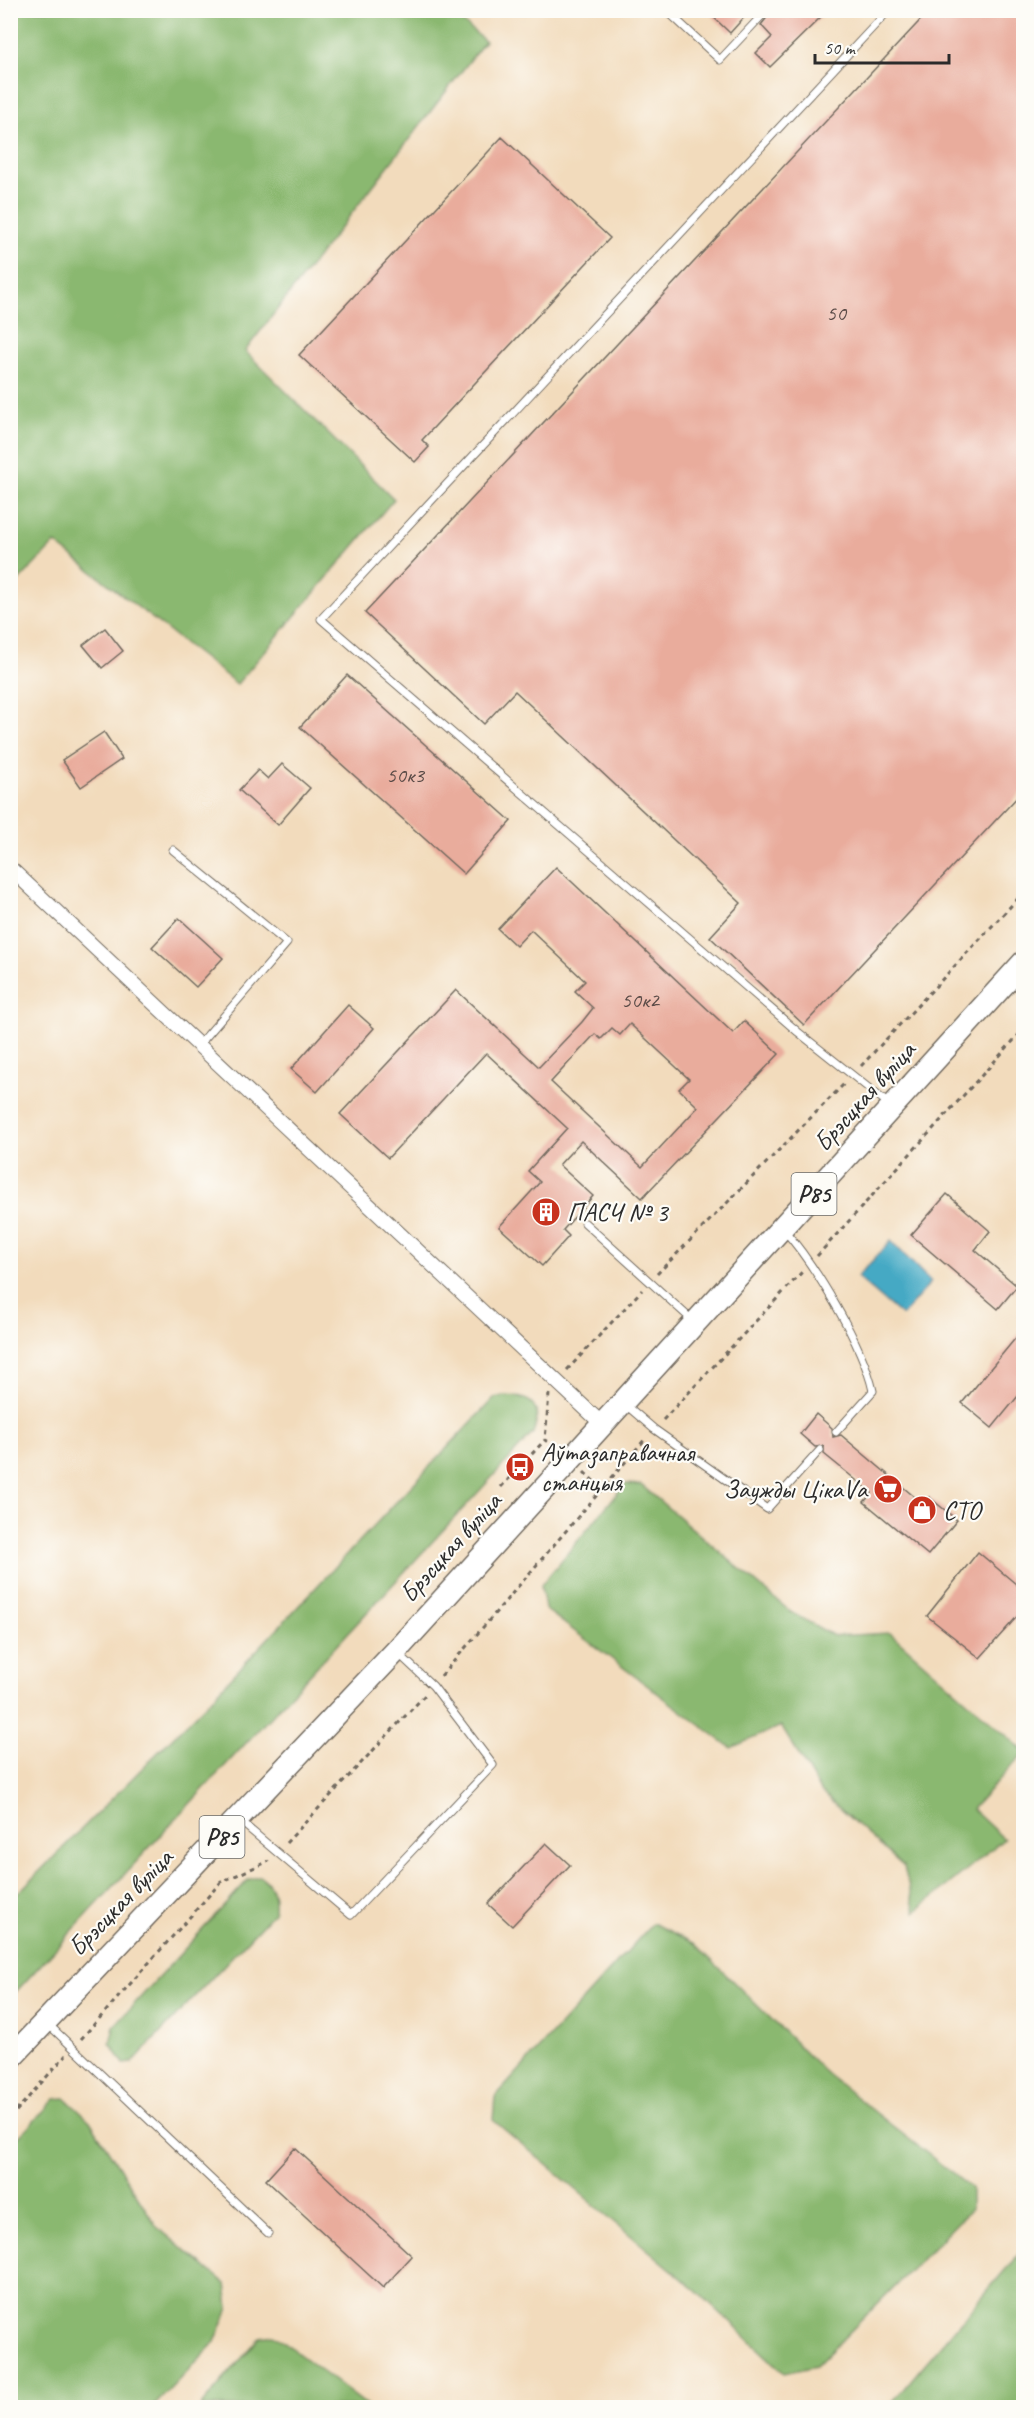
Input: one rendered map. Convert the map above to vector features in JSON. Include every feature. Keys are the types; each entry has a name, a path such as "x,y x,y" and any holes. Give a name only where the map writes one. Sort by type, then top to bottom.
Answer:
{"main road":[{"name":"Брэсцкая вуліца","path":"10,2059 396,1651 569,1458 696,1324 1023,962"}],"street":[{"path":"10,868 601,1423"}],"lane":[{"path":"666,10 720,60 767,10"},
{"path":"889,10 321,619 798,1032 892,1107"},
{"path":"173,850 287,943 199,1045"},
{"path":"585,1223 696,1324"},
{"path":"782,1228 811,1263 868,1368 873,1391 836,1432"},
{"path":"622,1401 654,1429 767,1509 820,1450"},
{"path":"238,1820 351,1915 493,1765 433,1686 396,1651"},
{"path":"46,2022 268,2233"}],"path":[{"path":"501,1487 545,1440 550,1390 557,1381 650,1282 852,1076 1023,892"},
{"path":"10,2118 221,1882 265,1864 276,1854 433,1686 654,1429 811,1263 1023,1029"},
{"path":"545,1440 569,1458 602,1489"}],"green space":[{"path":"11,10 450,11 485,41 245,351 394,499 237,684 55,543 11,589"},
{"path":"512,1396 532,1403 537,1415 533,1433 11,1997 11,1900 213,1697 494,1398"},
{"path":"625,1484 641,1485 792,1613 834,1636 890,1633 1023,1750 1023,1754 972,1809 1004,1839 915,1912 904,1867 822,1793 781,1726 731,1748 545,1609 541,1585"},
{"path":"260,1876 273,1892 274,1912 132,2063 124,2064 110,2043 114,2026 248,1880"},
{"path":"653,1923 694,1943 827,2074 971,2188 971,2209 816,2366 784,2373 697,2291 493,2120 495,2097"},
{"path":"65,2098 90,2121 157,2227 226,2284 229,2308 215,2342 153,2407 11,2407 11,2145 55,2099"},
{"path":"1023,2249 1023,2407 888,2407"},
{"path":"274,2335 369,2407 200,2407 260,2337"}],"water":[{"path":"891,1241 931,1282 902,1316 857,1277"}],"building":[{"path":"706,10 759,10 753,17 748,13 730,33"},
{"path":"773,10 828,10 770,67 756,53 772,37 761,25"},
{"path":"930,10 1023,10 1023,791 804,1025 710,937 741,903 515,691 484,724 365,613"},
{"path":"502,137 610,238 422,440 429,447 415,462 299,355"},
{"path":"105,628 123,651 102,668 83,645"},
{"path":"347,675 511,821 464,874 300,727"},
{"path":"104,732 122,759 81,787 62,760"},
{"path":"282,764 310,788 278,825 239,790 258,770 268,779"},
{"path":"556,867 733,1033 744,1021 779,1054 642,1198 581,1141 559,1165 593,1196 563,1230 569,1236 542,1266 499,1227 540,1182 528,1171 567,1128 486,1053 388,1158 340,1114 456,990 539,1067 582,1022 593,1008 575,991 585,981 531,930 516,946 498,929","holes":["630,1024 689,1079 679,1089 698,1107 642,1167 551,1082 595,1034 601,1039 612,1028 620,1035"]},
{"path":"179,918 223,958 196,987 152,947"},
{"path":"348,1005 374,1028 317,1092 291,1069"},
{"path":"947,1194 990,1231 975,1250 1017,1286 998,1309 911,1235"},
{"path":"1023,1329 1023,1390 992,1428 962,1403"},
{"path":"816,1414 832,1428 833,1437 841,1435 923,1504 929,1497 957,1520 928,1555 864,1502 872,1493 824,1454 824,1446 815,1447 800,1434"},
{"path":"978,1552 1023,1590 1023,1610 980,1658 927,1616"},
{"path":"546,1843 570,1865 512,1926 488,1904"},
{"path":"295,2148 412,2256 383,2288 266,2180"}],"place":[{"name":"ПАСЧ № 3","path":"546,1212"},
{"name":"Аўтазаправачная станцыя","path":"520,1467"},
{"name":"Заужды ЦікаVа","path":"888,1489"},
{"name":"СТО","path":"922,1510"}]}
